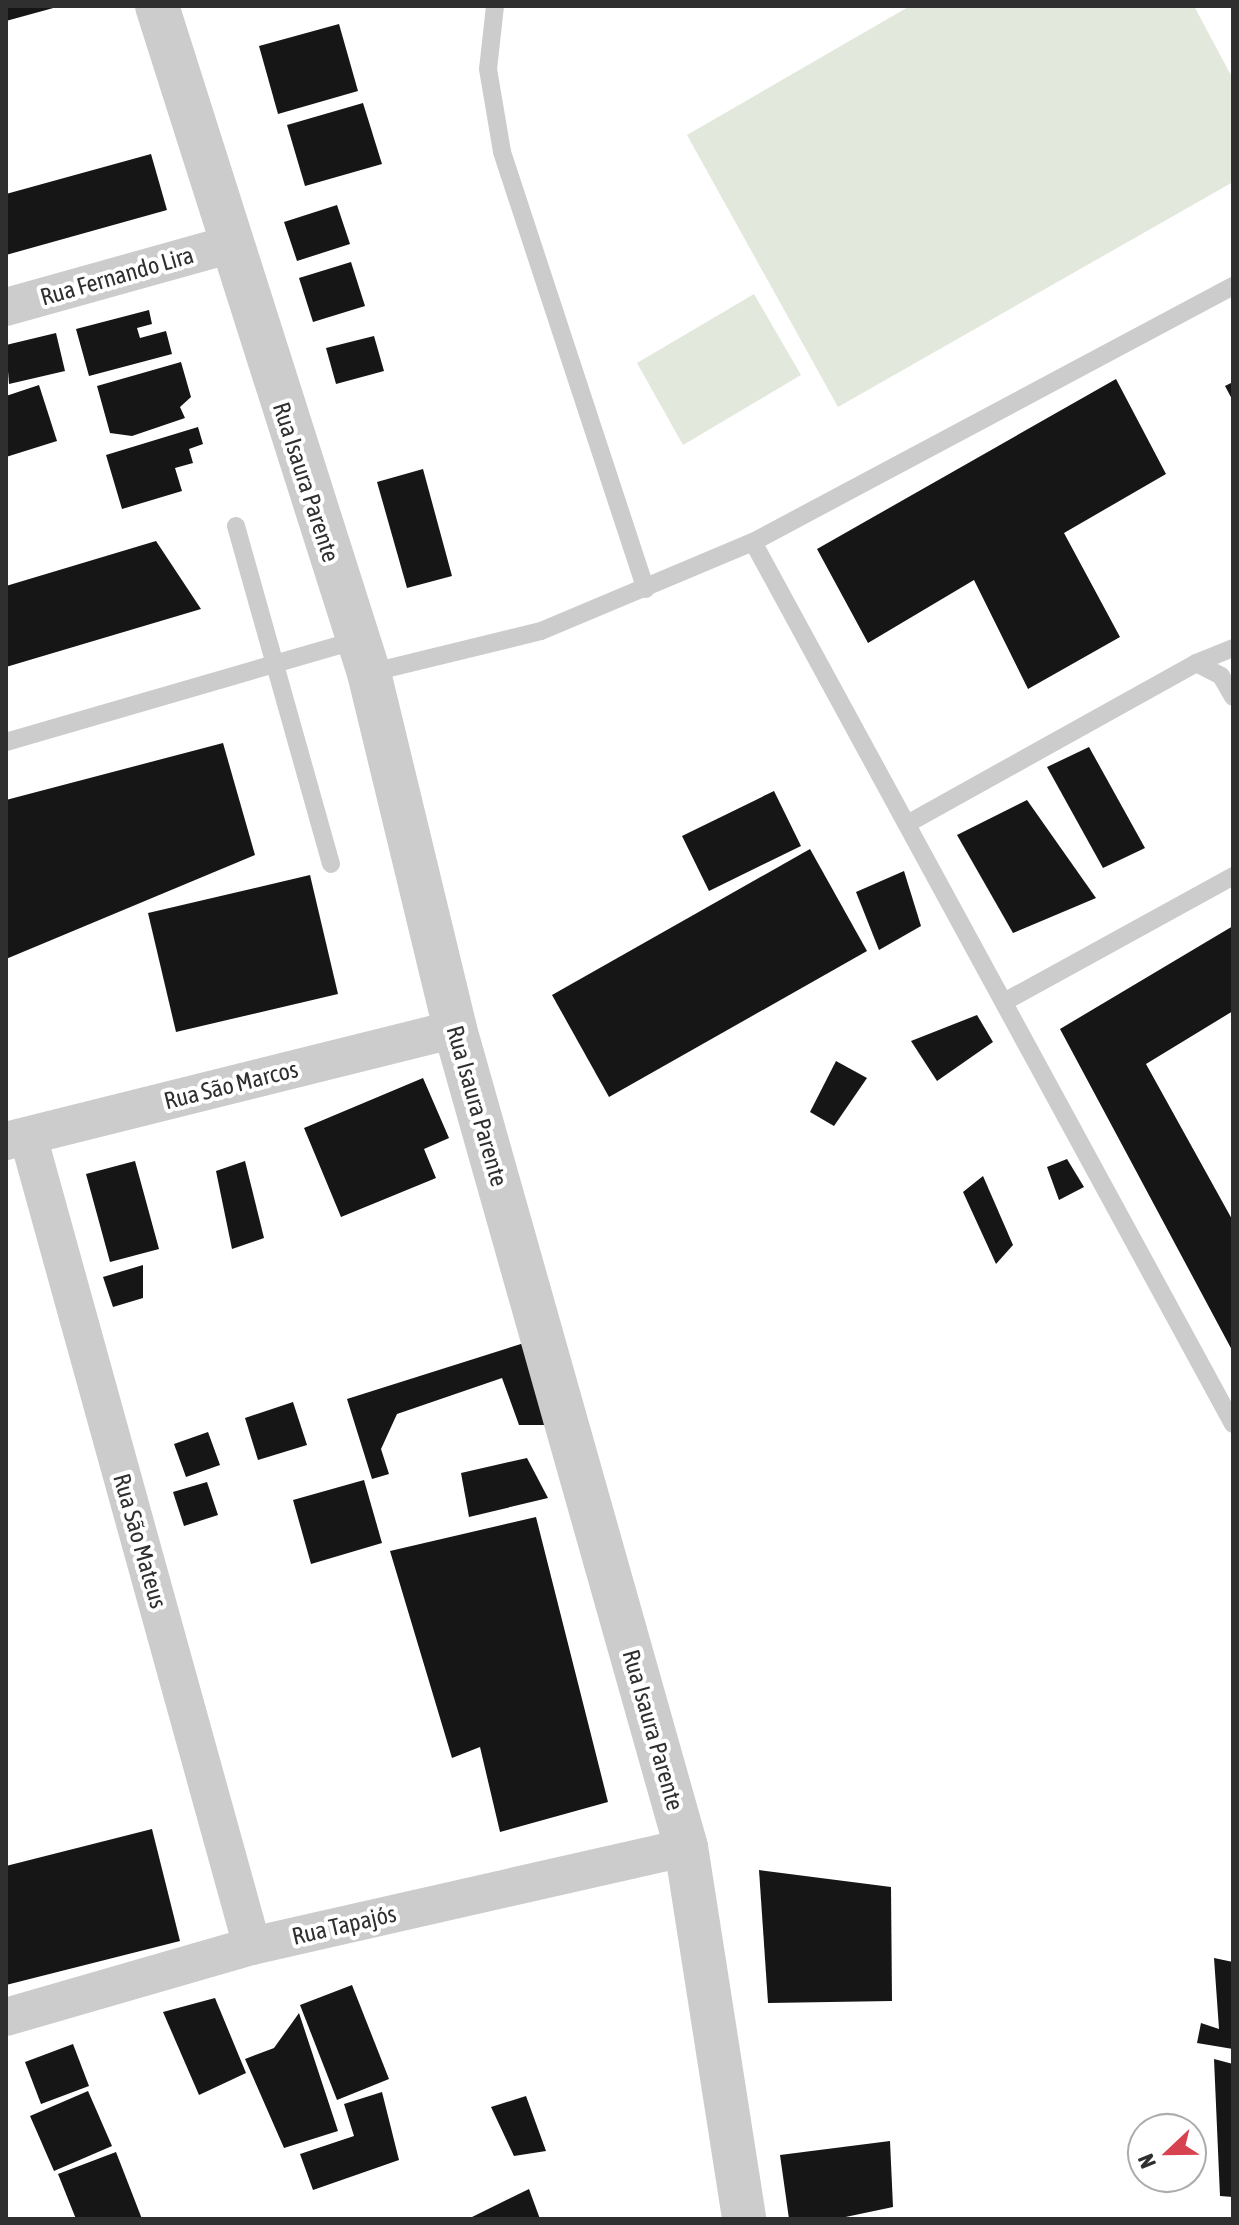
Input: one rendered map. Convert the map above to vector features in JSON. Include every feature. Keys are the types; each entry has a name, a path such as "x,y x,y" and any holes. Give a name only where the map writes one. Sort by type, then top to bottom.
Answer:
{"street":[{"name":"Rua Isaura Parente","path":"157,6 228,245 364,656 455,1029 686,1847 744,2219"},
{"name":"Rua Fernando Lira","path":"6,307 228,245"},
{"name":"Rua São Marcos","path":"17,1139 455,1029"},
{"name":"Rua São Mateus","path":"17,1139 252,1946"},
{"name":"Rua Tapajós","path":"6,2017 252,1946 686,1847"}],"lane":[{"path":"495,6 488,69 502,152 646,589"},
{"path":"6,742 277,664 364,656 541,631 753,542 1233,286"},
{"path":"236,526 331,864"},
{"path":"753,542 1233,1424"},
{"path":"907,824 1196,663 1233,648"},
{"path":"1196,663 1221,676 1233,697"},
{"path":"1004,1002 1233,876"}],"shaded area":[{"path":"910,6 1194,6 1233,79 1233,182 838,407 687,135"},
{"path":"754,294 801,375 683,445 637,363"}],"building":[{"path":"6,6 57,6 57,7 6,21"},
{"path":"339,24 358,91 278,114 259,46"},
{"path":"363,103 382,164 305,186 287,125"},
{"path":"151,154 167,210 6,255 6,194"},
{"path":"337,205 350,244 297,261 284,222"},
{"path":"351,262 365,306 313,322 299,278"},
{"path":"149,310 152,324 137,328 140,338 166,331 172,354 89,376 76,329"},
{"path":"56,333 65,371 9,384 6,345"},
{"path":"374,336 384,371 336,384 326,348"},
{"path":"181,362 191,397 180,407 185,418 132,436 110,433 97,386"},
{"path":"1116,379 1166,474 1064,533 1120,637 1028,689 974,580 868,643 817,549"},
{"path":"1233,382 1233,401 1225,386"},
{"path":"39,385 57,441 6,457 6,396"},
{"path":"198,427 203,444 189,449 193,463 175,468 182,491 122,509 106,455"},
{"path":"423,469 452,576 407,588 377,482"},
{"path":"156,541 201,609 6,667 6,586"},
{"path":"223,743 255,855 6,959 6,800"},
{"path":"1089,747 1145,848 1103,868 1047,767"},
{"path":"774,791 801,846 709,891 682,836"},
{"path":"1027,800 1096,898 1013,933 957,835"},
{"path":"810,849 867,951 609,1097 552,995"},
{"path":"904,871 921,926 879,950 856,892"},
{"path":"310,875 338,994 176,1032 148,913"},
{"path":"1233,926 1233,1011 1146,1064 1233,1221 1233,1352 1060,1029"},
{"path":"977,1015 993,1042 937,1081 911,1041"},
{"path":"836,1061 867,1078 834,1126 810,1112"},
{"path":"423,1078 449,1138 424,1149 436,1178 341,1217 304,1128"},
{"path":"1067,1159 1084,1187 1059,1200 1047,1167"},
{"path":"135,1161 159,1249 110,1262 86,1174"},
{"path":"245,1161 264,1238 232,1249 216,1171"},
{"path":"983,1176 1013,1245 996,1264 963,1192"},
{"path":"143,1265 143,1298 113,1307 103,1277"},
{"path":"524,1343 550,1425 519,1425 502,1378 397,1414 381,1449 389,1474 372,1479 347,1399"},
{"path":"293,1402 307,1445 258,1460 245,1418"},
{"path":"208,1432 220,1465 186,1477 174,1444"},
{"path":"527,1458 548,1498 469,1517 461,1473"},
{"path":"364,1480 382,1543 311,1564 293,1500"},
{"path":"207,1482 218,1515 184,1526 173,1492"},
{"path":"536,1517 608,1802 500,1832 480,1747 452,1758 390,1551"},
{"path":"152,1829 180,1941 6,1985 6,1866"},
{"path":"759,1870 891,1887 892,2001 768,2003"},
{"path":"1214,1958 1233,1962 1233,2049 1197,2043 1201,2023 1219,2029"},
{"path":"352,1985 389,2079 337,2100 300,2005"},
{"path":"215,1998 246,2073 199,2095 163,2012"},
{"path":"299,2013 338,2131 284,2148 245,2059 274,2048"},
{"path":"73,2044 89,2086 41,2104 25,2062"},
{"path":"1214,2059 1233,2064 1233,2197 1220,2196"},
{"path":"88,2091 112,2146 54,2171 30,2116"},
{"path":"382,2092 399,2160 313,2190 300,2154 354,2136 344,2104"},
{"path":"526,2096 546,2151 514,2156 491,2107"},
{"path":"890,2141 893,2207 836,2219 789,2219 780,2155"},
{"path":"116,2152 142,2219 76,2219 58,2174"},
{"path":"529,2189 540,2219 468,2219"}]}
